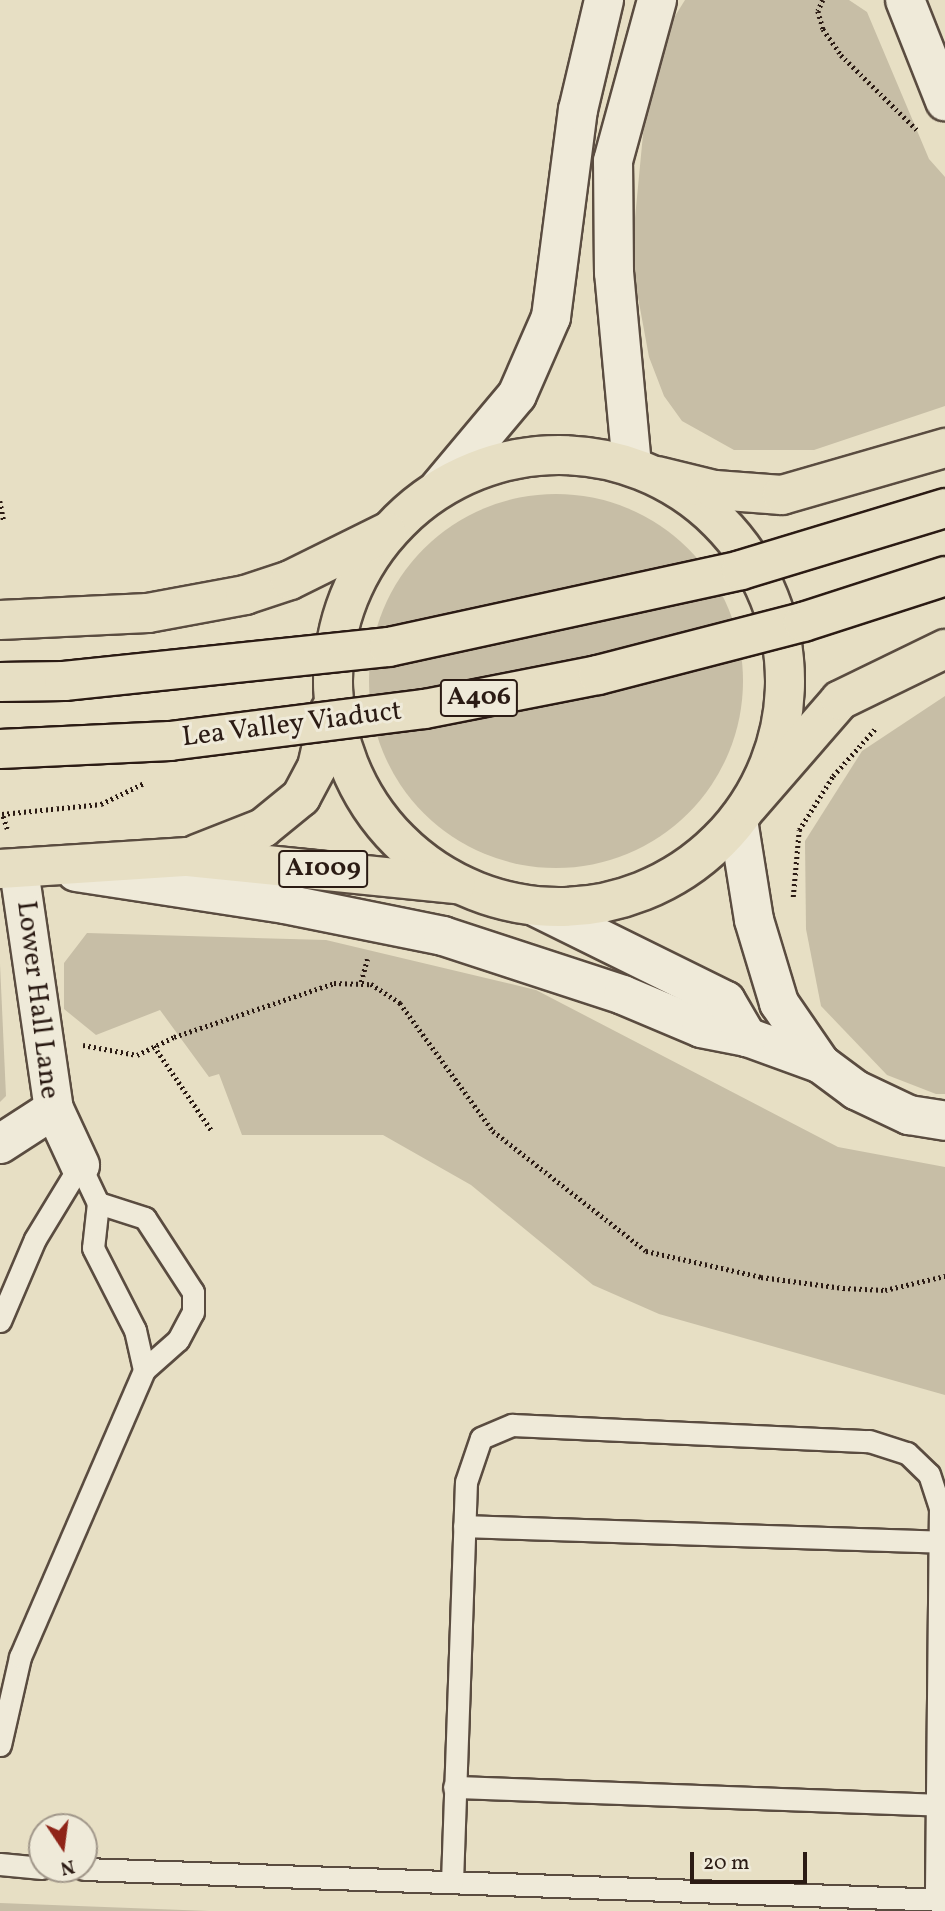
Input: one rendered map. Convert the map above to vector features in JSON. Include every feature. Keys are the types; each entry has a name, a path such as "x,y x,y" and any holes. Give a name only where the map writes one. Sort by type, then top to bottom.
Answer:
{"main road":[{"path":"0,620 148,613 245,594 290,580 387,532 439,488 498,462 569,454 715,490 782,495 945,449"},
{"path":"644,471 731,532 768,592 784,651 785,707 775,751 743,813"},
{"name":"A406","path":"0,682 64,681 389,647 569,612 741,570 945,508"},
{"path":"387,532 357,578 340,619 332,699 344,753 376,815 405,848 458,884 534,906 588,906 664,882 711,849 840,700 945,649"},
{"name":"Lea Valley Viaduct","path":"0,749 170,741 425,709 598,675 803,622 945,576"},
{"name":"A1009","path":"188,857 263,828 301,797 317,766 332,699"},
{"name":"A1009","path":"22,869 188,857 458,884"}],"street":[{"path":"439,488 517,395 551,317 578,110 604,0"},
{"path":"644,471 614,273 613,161 657,0"},
{"path":"905,0 945,102"},
{"path":"743,813 754,920 779,1003 821,1064"},
{"path":"22,869 285,904 443,936 597,986 701,1028 747,1037 821,1064 856,1090 909,1115 945,1121"},
{"name":"Lower Hall Lane","path":"0,1144 54,1109 43,1044 22,869"},
{"path":"534,906 726,1001 747,1037"},
{"path":"54,1109 80,1165"}],"lane":[{"path":"80,1165 97,1203 93,1248 135,1330 144,1370"},
{"path":"0,1321 35,1239 80,1165"},
{"path":"0,1745 20,1657 144,1370 187,1326 193,1292 145,1219 97,1203"},
{"path":"98,1869 452,1882 940,1899 940,1507 929,1474 907,1453 869,1441 512,1425 481,1438 471,1457 464,1526 452,1882"},
{"path":"464,1526 939,1542"},
{"path":"454,1787 938,1805"},
{"path":"0,1864 28,1867"}],"path":[{"path":"823,0 818,11 823,29 841,55 912,130"},
{"path":"0,501 4,521"},
{"path":"794,911 799,830 833,776 877,726"},
{"path":"43,1044 137,1055 155,1046 334,983 371,984 400,1003 493,1131 646,1251 761,1277 843,1288 885,1290 945,1276"},
{"path":"155,1046 212,1131"}],"shaded area":[{"path":"685,0 849,0 867,12 929,159 945,177 945,406 814,450 734,450 682,421 664,396 649,357 635,281 635,218 644,124 670,24"},
{"path":"538,494 574,494 628,508 660,525 689,548 712,577 729,609 740,644 743,681 740,718 729,753 712,785 689,814 660,837 628,854 574,868 538,868 502,860 468,846 437,826 411,800 391,769 377,735 369,699 369,663 377,627 391,593 411,562 437,536 468,516 502,502"},
{"path":"945,696 945,1094 936,1094 887,1075 821,1006 806,929 805,841 862,751"},
{"path":"87,933 326,940 536,990 838,1147 945,1167 945,1395 659,1314 593,1285 471,1185 383,1135 242,1135 219,1074 209,1077 160,1010 96,1035 64,1009 64,963"},
{"path":"0,964 6,1096 0,1102"},
{"path":"0,1903 209,1911 0,1911"}]}
